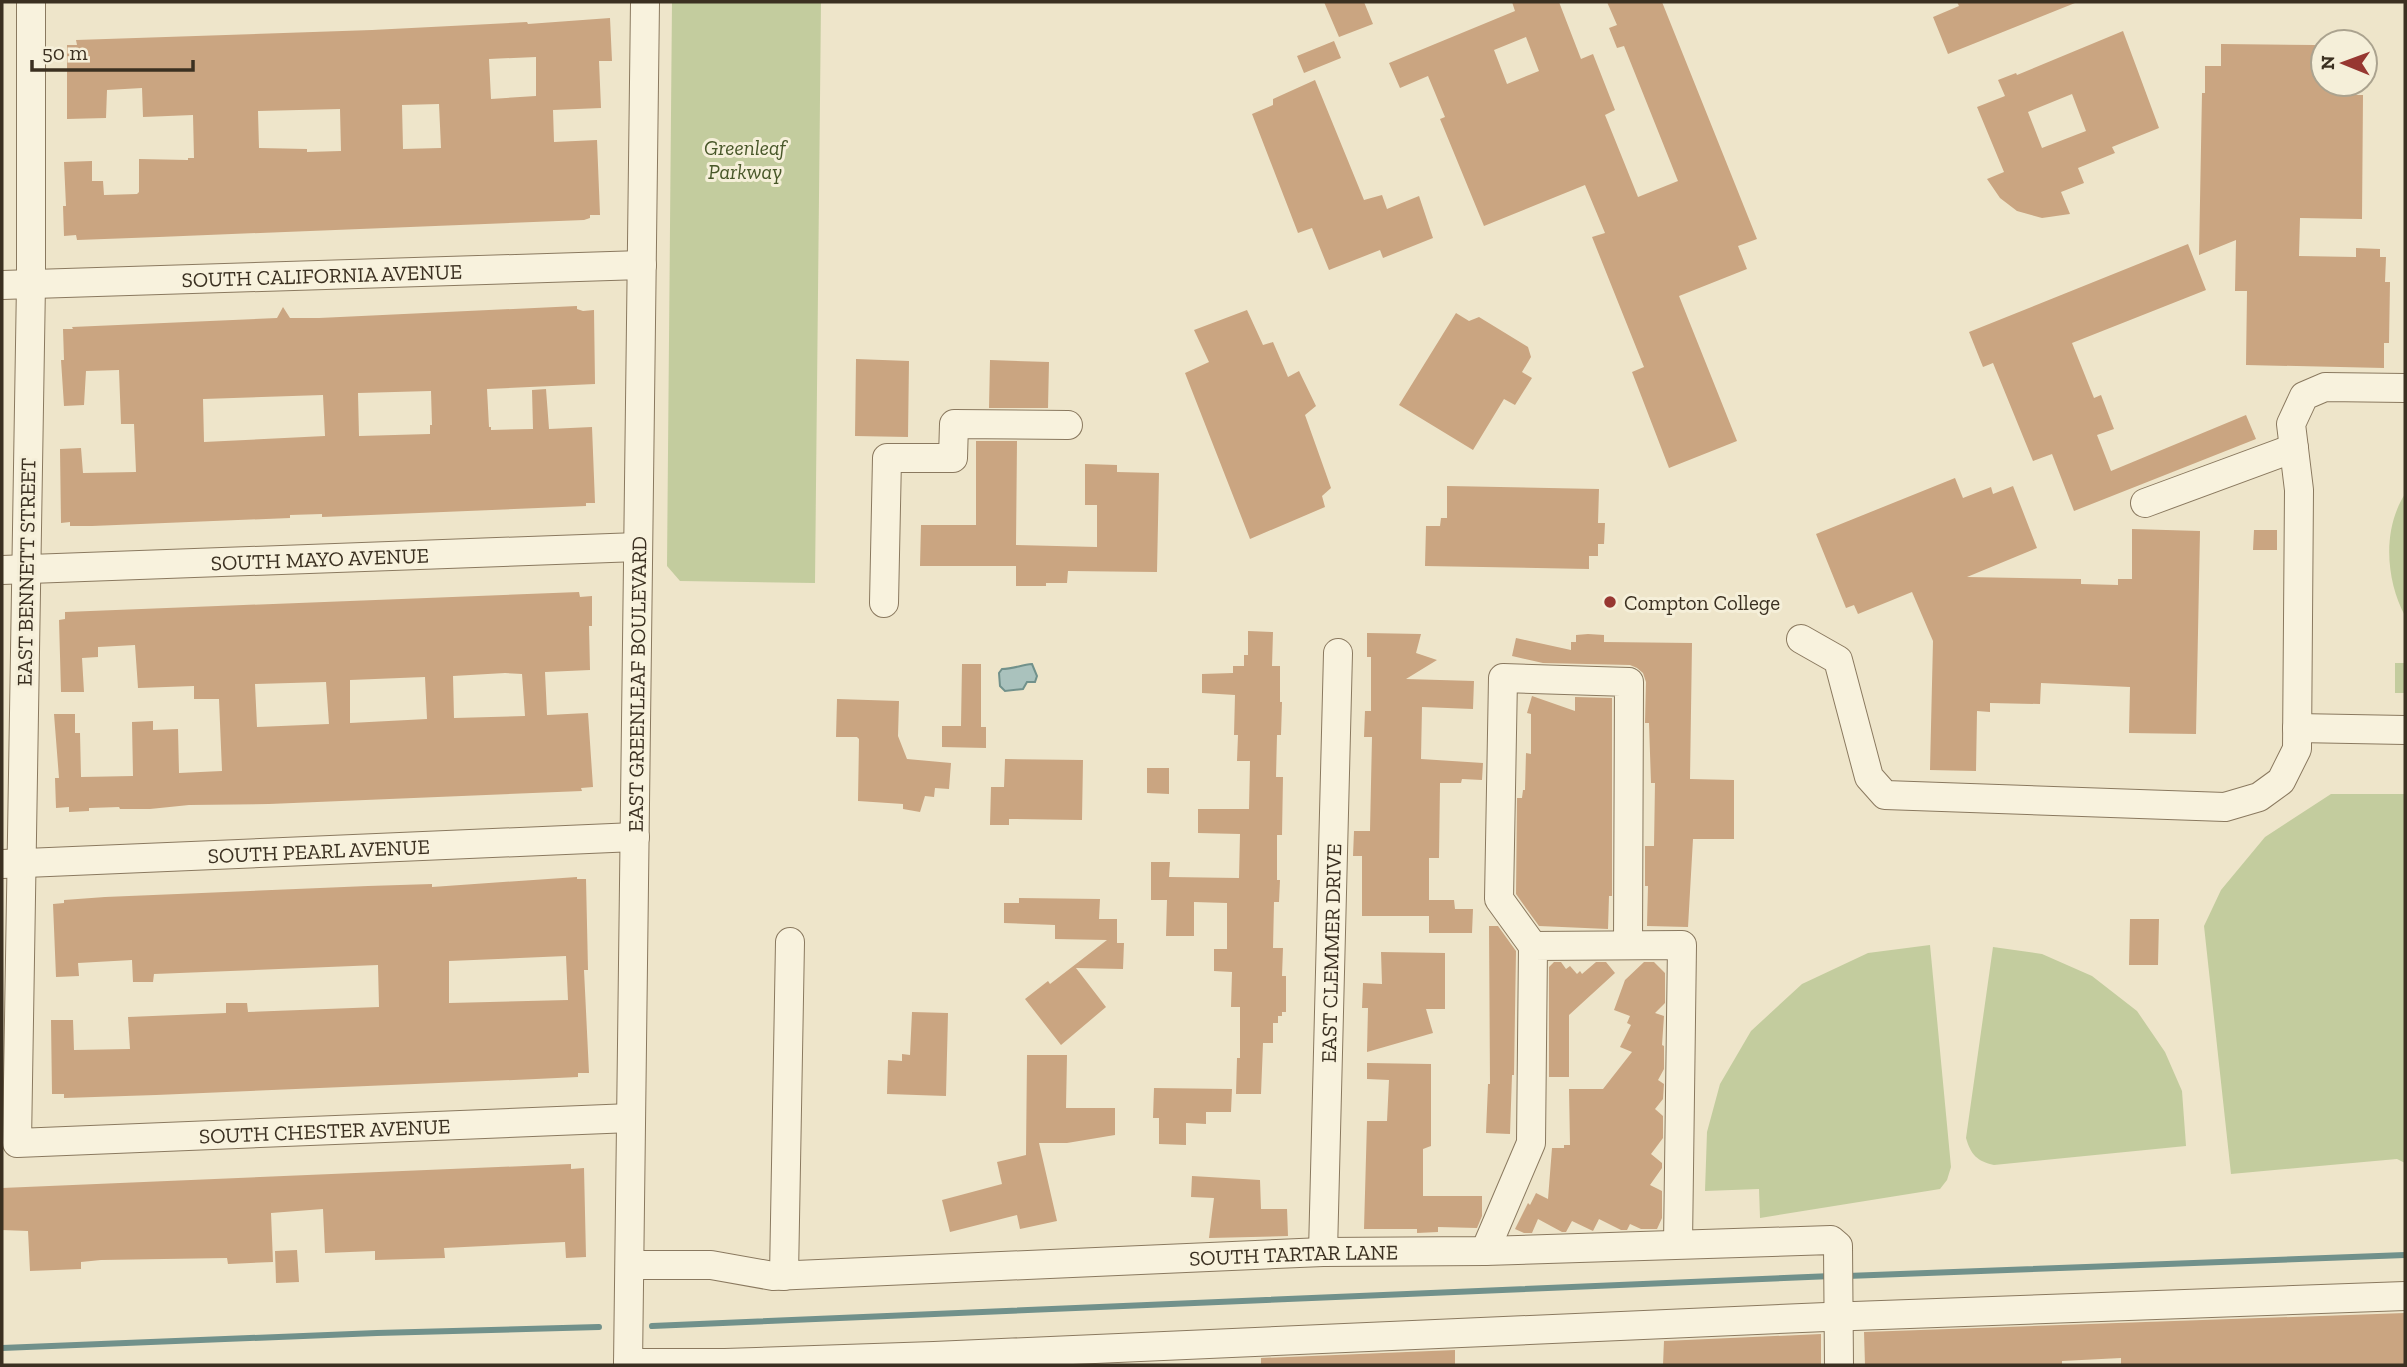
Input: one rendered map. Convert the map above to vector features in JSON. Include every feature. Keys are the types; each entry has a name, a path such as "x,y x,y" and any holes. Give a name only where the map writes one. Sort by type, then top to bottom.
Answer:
{"street":[{"name":"EAST BENNETT STREET","path":"17,1143 11,864 14,569 31,284 31,2"},
{"name":"EAST GREENLEAF BOULEVARD","path":"628,1364 645,2"},
{"name":"SOUTH CALIFORNIA AVENUE","path":"2,285 642,265"},
{"path":"1801,639 1838,660 1869,777 1885,795 2225,807 2259,797 2281,781 2297,749 2299,490 2291,424 2304,396 2325,387 2405,388"},
{"path":"884,603 887,458 953,458 954,424 1068,425"},
{"path":"2145,503 2294,448"},
{"name":"SOUTH MAYO AVENUE","path":"14,569 638,547"},
{"name":"EAST CLEMMER DRIVE","path":"1323,1252 1338,653"},
{"path":"1485,1251 1531,1143 1534,946 1499,900 1503,678 1629,682 1628,945"},
{"path":"2297,728 2405,730"},
{"name":"SOUTH PEARL AVENUE","path":"11,864 635,837"},
{"path":"784,1276 790,942"},
{"path":"1534,946 1682,945 1678,1244"},
{"name":"SOUTH CHESTER AVENUE","path":"17,1143 631,1118"},
{"name":"SOUTH TARTAR LANE","path":"630,1265 711,1265 784,1276 1323,1252 1485,1251 1831,1240 1838,1246 1839,1365"},
{"path":"628,1364 947,1355 1839,1310 2405,1296"}],"green space":[{"name":"Greenleaf Parkway","path":"672,2 821,2 815,583 680,581 667,566"},
{"path":"2405,494 2405,616 2394,587 2389,555 2393,523"},
{"path":"2395,663 2405,663 2405,693 2395,693"},
{"path":"2331,794 2405,794 2405,1163 2397,1159 2231,1174 2204,926 2221,890 2265,837"},
{"path":"1930,945 1951,1167 1947,1180 1940,1189 1760,1218 1759,1189 1705,1191 1707,1132 1720,1084 1751,1031 1802,984 1868,953"},
{"path":"1993,947 2042,954 2092,976 2137,1011 2165,1052 2182,1091 2186,1146 1994,1165 1975,1156 1966,1138"}],"water":[{"path":"1032,664 1037,676 1035,682 1027,682 1023,689 1005,691 1000,686 999,673 1002,669"}],"building":[{"path":"1324,2 1364,2 1373,24 1339,37"},
{"path":"1512,2 1559,2 1581,59 1593,54 1615,110 1605,115 1638,197 1678,181 1624,46 1617,48 1609,28 1617,25 1607,2 1662,2 1757,239 1738,246 1747,269 1679,296 1737,441 1669,468 1632,372 1644,367 1592,237 1605,233 1585,185 1484,226 1440,119 1445,117 1428,76 1400,88 1389,63 1515,11","holes":["1526,37 1539,71 1507,84 1494,50"]},
{"path":"1957,2 2075,3 1948,54 1933,17 1959,6"},
{"path":"610,18 612,61 599,61 601,108 553,110 554,142 597,140 600,215 590,215 590,218 584,220 159,237 77,240 76,235 64,236 64,162 92,161 92,181 103,181 104,195 137,194 139,159 194,158 193,115 143,117 142,88 107,90 106,118 67,119 67,45 77,45 76,40 528,24","holes":["536,57 536,96 491,99 489,59","439,104 441,148 403,149 402,105","340,109 341,151 307,152 307,149 259,148 258,111"]},
{"path":"2123,31 2159,128 2112,147 2115,153 2078,168 2084,183 2061,192 2070,214 2042,218 2017,211 2000,198 1987,179 2004,172 1977,107 2005,96 1998,80 2016,73 2017,75","holes":["2072,94 2086,131 2042,148 2028,112"]},
{"path":"1334,41 1341,58 1304,73 1297,56"},
{"path":"2221,44 2309,45 2309,98 2363,98 2362,219 2300,218 2299,256 2356,257 2356,248 2380,249 2380,257 2386,257 2385,282 2390,282 2389,343 2384,343 2384,368 2246,365 2247,291 2235,291 2236,240 2199,255 2202,93 2205,93 2205,66 2221,66"},
{"path":"1315,80 1364,200 1382,195 1387,209 1419,196 1433,238 1383,258 1380,250 1329,270 1312,228 1298,233 1252,114 1273,105 1273,99"},
{"path":"2188,244 2206,290 2072,343 2094,398 2101,395 2114,429 2097,435 2111,471 2246,415 2256,439 2074,511 2052,454 2033,461 1993,363 1983,367 1969,332"},
{"path":"577,306 577,309 583,311 594,310 595,384 487,389 491,430 533,429 532,390 546,389 549,429 592,427 595,503 586,503 586,506 322,517 322,514 290,515 290,518 92,526 70,526 70,522 61,523 60,449 81,448 83,473 136,472 134,424 121,424 119,370 86,371 84,405 64,406 61,360 64,360 63,329 277,318 283,307 290,318","holes":["431,391 430,434 359,436 358,393","323,395 325,436 204,442 203,399"]},
{"path":"1247,310 1263,345 1273,342 1288,377 1299,371 1316,406 1305,415 1331,488 1322,496 1325,507 1250,539 1185,373 1209,362 1194,330"},
{"path":"1456,313 1469,321 1479,317 1528,347 1531,357 1522,372 1532,378 1515,405 1504,399 1473,450 1399,405"},
{"path":"856,359 909,361 908,437 855,436"},
{"path":"990,360 1049,362 1048,408 989,408"},
{"path":"976,441 1017,441 1016,545 1097,547 1097,505 1085,505 1085,464 1117,465 1117,472 1159,473 1157,572 1068,571 1067,583 1016,586 1016,566 920,566 921,525 976,525"},
{"path":"1955,478 1963,498 1991,487 1993,494 2013,486 2037,548 1967,577 2081,579 2081,584 2118,585 2118,579 2132,579 2132,529 2200,531 2196,734 2129,733 2130,687 2041,683 2040,704 1990,703 1990,712 1977,711 1976,771 1930,770 1933,641 1912,592 1858,614 1854,605 1846,608 1816,534"},
{"path":"1447,486 1599,489 1598,523 1605,523 1604,544 1598,544 1598,556 1589,556 1589,569 1425,566 1426,526 1440,526 1441,518 1447,518"},
{"path":"2254,530 2277,530 2277,550 2253,550"},
{"path":"579,592 580,597 592,596 592,626 589,626 590,670 545,672 547,715 588,713 593,787 581,788 582,791 189,805 150,809 89,808 89,811 69,812 69,807 56,808 55,778 59,778 54,714 75,714 75,733 80,733 81,777 133,776 132,722 153,721 153,730 178,729 179,773 222,771 219,699 194,699 194,686 138,688 135,645 98,647 98,657 82,658 84,692 61,692 59,620 65,619 65,612","holes":["522,674 525,716 454,718 453,676","425,677 427,719 350,723 350,680","326,682 329,724 257,727 255,684"]},
{"path":"1248,631 1273,632 1272,666 1280,666 1282,702 1281,735 1277,735 1276,777 1283,777 1282,835 1277,835 1277,880 1280,880 1279,902 1274,902 1273,948 1283,948 1282,976 1286,976 1286,1012 1278,1016 1278,1023 1273,1023 1273,1043 1263,1043 1261,1094 1236,1094 1237,1058 1240,1058 1240,1007 1231,1007 1232,972 1214,971 1214,949 1227,949 1227,903 1194,902 1194,936 1166,936 1167,900 1151,900 1151,862 1170,862 1169,877 1239,878 1240,834 1198,833 1198,809 1249,809 1250,761 1237,761 1238,735 1234,735 1235,695 1202,693 1202,674 1233,673 1233,666 1244,666 1244,655 1248,655"},
{"path":"1367,633 1421,634 1416,653 1437,660 1406,679 1474,681 1473,709 1422,707 1421,759 1483,763 1482,780 1462,779 1461,783 1440,783 1439,858 1429,858 1429,900 1454,900 1455,909 1473,909 1472,933 1429,933 1429,916 1362,916 1362,856 1353,856 1354,831 1370,831 1372,737 1364,737 1365,711 1371,711 1371,657 1367,657"},
{"path":"1576,635 1604,635 1604,642 1692,643 1690,779 1734,780 1734,839 1693,839 1688,927 1647,926 1645,846 1654,846 1655,783 1651,783 1649,723 1645,723 1646,682 1643,673 1630,665 1543,663 1512,656 1516,638 1571,650 1571,642 1576,642"},
{"path":"962,664 981,664 981,727 986,727 986,748 942,747 942,726 961,726"},
{"path":"1532,696 1575,711 1575,697 1612,698 1612,896 1609,896 1608,929 1539,926 1516,894 1517,798 1522,798 1525,790 1526,753 1531,754 1531,714 1527,713"},
{"path":"837,699 899,701 898,736 907,759 951,763 949,789 935,788 934,797 925,796 920,812 903,809 903,804 858,801 859,739 836,737"},
{"path":"1005,759 1083,760 1082,820 1009,819 1009,825 990,825 991,787 1004,787"},
{"path":"1147,768 1169,768 1169,794 1147,793"},
{"path":"577,877 586,879 588,970 584,970 589,1073 578,1073 578,1077 156,1095 64,1098 64,1094 52,1094 51,1020 73,1020 74,1050 130,1049 128,1017 226,1013 226,1003 247,1003 248,1012 379,1007 378,965 154,974 153,982 133,982 132,960 78,963 79,976 56,977 53,904 64,903 64,900 105,897 432,884 432,887","holes":["566,956 568,1000 449,1003 449,961"]},
{"path":"1019,898 1100,899 1099,919 1117,919 1117,943 1124,943 1123,969 1076,968 1106,1007 1061,1045 1025,999 1048,981 1050,984 1107,940 1055,939 1055,925 1004,923 1004,903 1019,903"},
{"path":"2130,919 2159,919 2158,965 2129,965"},
{"path":"1489,926 1498,926 1516,951 1510,1134 1486,1133 1490,1084"},
{"path":"1381,952 1445,953 1445,1009 1426,1009 1433,1033 1367,1052 1368,1008 1362,1008 1363,983 1382,984"},
{"path":"1554,962 1561,962 1566,969 1570,966 1577,974 1580,971 1582,974 1596,962 1606,962 1615,973 1569,1015 1569,1077 1549,1077 1549,967"},
{"path":"1644,962 1654,962 1665,973 1665,1003 1655,1013 1664,1016 1664,1069 1658,1080 1664,1084 1663,1099 1655,1109 1663,1116 1663,1138 1651,1154 1662,1163 1662,1168 1650,1185 1662,1191 1662,1218 1657,1229 1641,1229 1630,1224 1627,1230 1621,1230 1599,1219 1593,1231 1572,1221 1566,1232 1562,1232 1538,1219 1532,1233 1515,1229 1536,1193 1548,1199 1552,1148 1570,1145 1569,1089 1603,1089 1632,1052 1620,1047 1631,1025 1627,1023 1630,1016 1614,1010 1625,980"},
{"path":"912,1012 948,1013 946,1096 887,1094 888,1060 902,1061 902,1054 910,1055"},
{"path":"1027,1055 1067,1055 1066,1108 1115,1108 1115,1135 1067,1143 1039,1143 1057,1221 1020,1229 1017,1215 950,1232 942,1200 1002,1184 997,1162 1026,1155"},
{"path":"1367,1063 1431,1064 1431,1146 1423,1149 1423,1196 1482,1196 1482,1216 1477,1228 1438,1227 1438,1232 1417,1233 1417,1229 1364,1229 1367,1121 1387,1121 1389,1080 1367,1079"},
{"path":"1154,1088 1232,1089 1231,1112 1206,1112 1206,1124 1186,1123 1186,1145 1159,1144 1159,1118 1153,1118"},
{"path":"571,1164 571,1169 584,1168 586,1257 566,1258 565,1242 444,1248 445,1258 375,1260 375,1251 325,1253 323,1209 271,1213 273,1262 228,1264 227,1258 101,1260 81,1262 81,1269 30,1271 28,1231 2,1230 2,1188"},
{"path":"1192,1176 1260,1180 1261,1209 1287,1209 1288,1236 1209,1238 1214,1198 1191,1197"},
{"path":"297,1250 299,1282 276,1283 275,1251"},
{"path":"2405,1313 2405,1365 2121,1365 2121,1358 2062,1361 2062,1365 1865,1365 1864,1332"},
{"path":"1821,1334 1821,1365 1663,1365 1664,1341"},
{"path":"1455,1350 1455,1365 1261,1365 1261,1358"}],"waterway":[{"path":"1847,1276 2405,1255"},
{"path":"652,1326 1832,1276"},
{"path":"2,1348 599,1327"}],"place":[{"name":"Compton College","path":"1610,602"}]}
